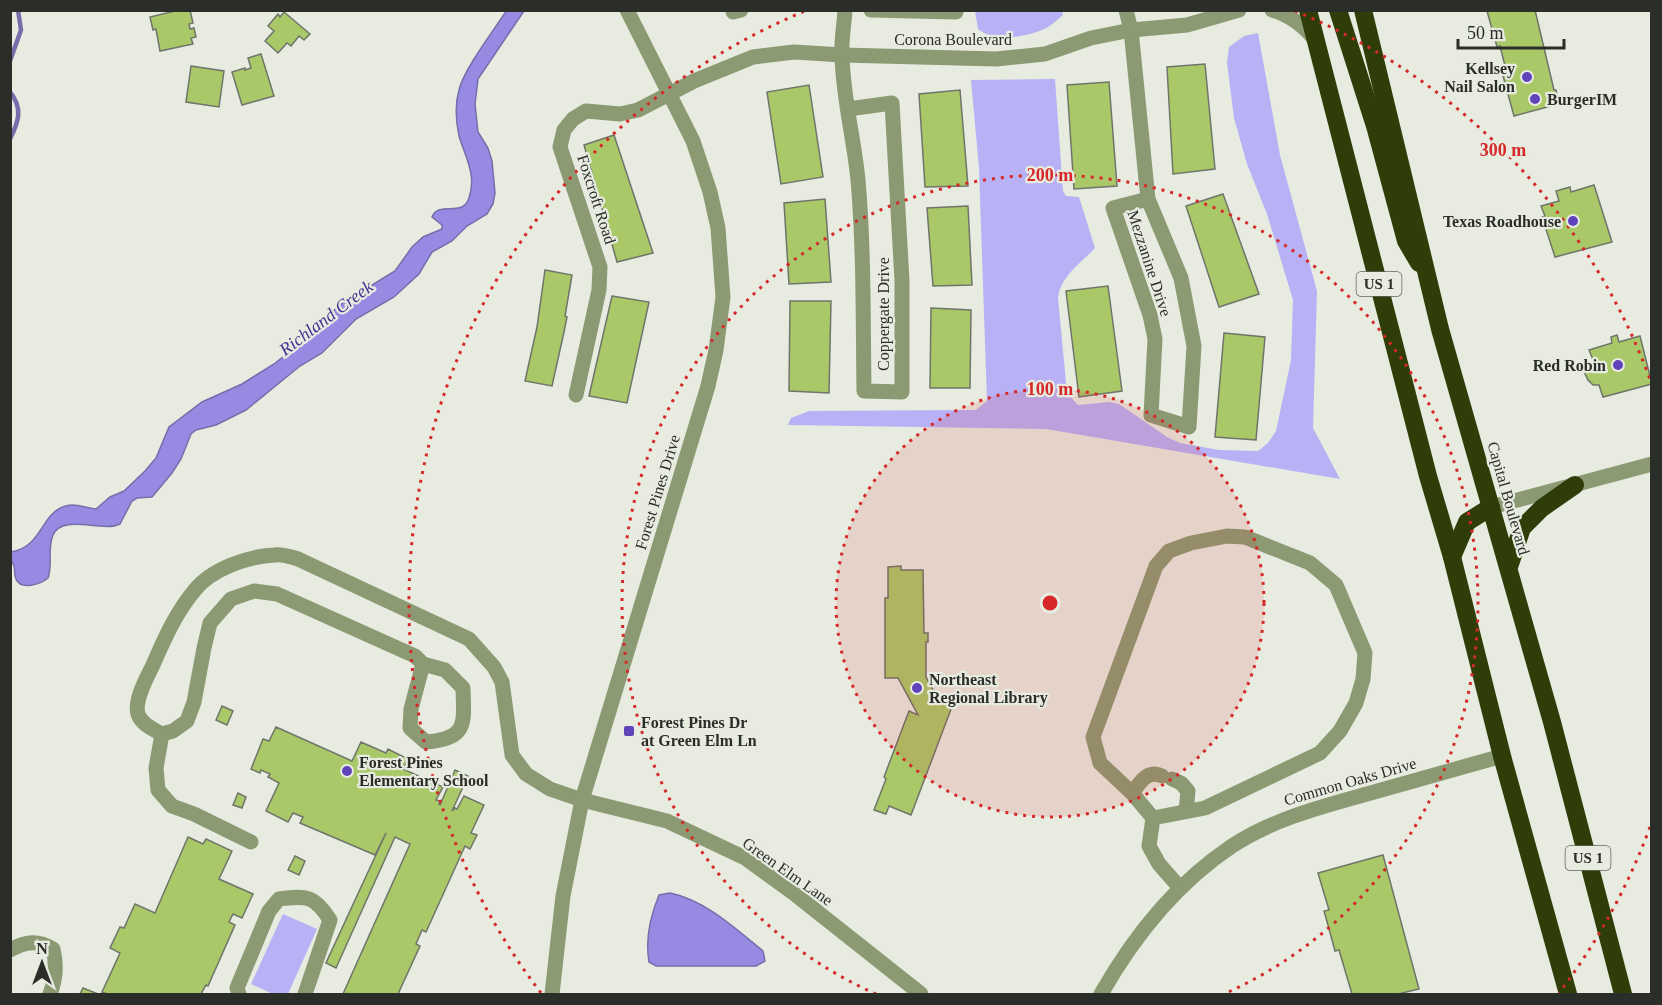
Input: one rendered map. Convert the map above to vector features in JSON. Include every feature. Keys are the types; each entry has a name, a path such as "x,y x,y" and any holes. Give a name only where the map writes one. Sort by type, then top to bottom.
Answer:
{"highway":[{"name":"US 1","path":"1308,10 1428,477 1452,557 1568,994"},
{"path":"1338,10 1375,126 1406,241 1429,280"},
{"name":"Capital Boulevard","path":"1363,10 1440,329 1552,722 1623,994"},
{"path":"1509,567 1522,528 1542,508 1575,485"},
{"path":"1452,557 1467,522 1491,507"}],"street":[{"name":"Forest Pines Drive","path":"552,994 563,896 582,800 708,386 716,350 723,297 718,228 710,192 693,141 627,10"},
{"name":"Coppergate Drive","path":"845,10 842,55 848,109 858,180 864,391 902,392 902,281 892,103 848,109"},
{"path":"871,10 956,12"},
{"name":"Mezzanine Drive","path":"1126,10 1131,30 1148,199 1181,278 1194,346 1189,427 1151,415 1155,339 1150,315 1113,208 1148,199"},
{"name":"Corona Boulevard","path":"670,94 718,70 753,57 794,52 996,59 1045,54 1091,38 1131,30 1187,25 1239,10"},
{"path":"1272,10 1296,22 1316,41"},
{"name":"Foxcroft Road","path":"576,395 599,290 600,267 560,147 564,130 573,119 586,111 620,114 638,110 670,94"},
{"path":"1491,507 1652,464"},
{"path":"1153,818 1205,808 1320,753 1340,731 1356,703 1363,679 1365,653 1336,585 1310,563 1245,537 1227,536 1191,543 1169,551 1156,566 1093,737 1100,763 1153,818 1149,846 1159,864 1180,888"},
{"name":"Green Elm Lane","path":"162,734 138,716 137,704 171,623 195,589 218,572 243,561 276,555 298,559 469,639 494,667 502,682 512,754 526,774 550,789 582,800 668,821 745,858 796,894 921,994"},
{"path":"251,842 194,814 172,806 158,790 156,768 162,734 173,731 187,721 194,702 210,623 231,599 254,591 278,594 415,656 423,664 445,670 464,688 464,717 459,731 445,740 426,742 410,728 411,709 423,664"},
{"name":"Common Oaks Drive","path":"1101,994 1120,960 1158,910 1180,888 1232,846 1285,818 1503,756"},
{"path":"1132,794 1147,775 1156,773 1181,783 1188,791 1186,811"},
{"path":"239,994 237,988 269,911 279,900 306,897 320,904 330,920 305,994"},
{"path":"10,950 24,943 42,942 53,949 56,963 54,984 50,994"}],"shaded area":[{"path":"975,11 1062,11 1063,15 1050,26 1032,34 1002,37 993,36 978,29"},
{"path":"1258,33 1280,155 1317,291 1313,428 1340,479 1046,429 788,425 791,418 809,411 976,410 987,401 979,168 971,80 1055,79 1063,191 1066,196 1079,197 1095,248 1067,277 1058,298 1067,393 1078,405 1109,402 1119,404 1167,437 1180,443 1219,450 1258,451 1268,443 1276,431 1291,360 1293,300 1267,214 1247,164 1234,118 1227,63 1229,47 1244,36"},
{"path":"283,914 317,929 288,994 273,994 251,984"}],"water":[{"name":"Richland Creek","path":"507,10 524,11 478,79 475,104 478,132 488,148 492,161 495,193 493,204 487,214 467,226 452,241 432,252 419,274 394,297 356,319 322,353 300,366 246,410 191,434 181,459 172,473 152,497 137,498 132,501 120,524 103,526 74,524 58,529 51,540 48,578 26,586 19,583 11,561 11,552 22,549 30,543 54,512 72,505 96,509 110,497 124,491 156,458 169,427 202,402 242,384 274,364 344,302 395,271 412,247 423,237 442,229 442,225 432,217 435,212 462,207 466,204 472,181 458,131 456,113 458,95 462,81 473,61"},
{"path":"670,893 696,902 720,916 763,951 765,961 756,966 656,966 649,962 648,936 653,912 659,895"}],"building":[{"path":"179,10 190,10 193,23 189,24 190,29 194,28 196,37 191,38 193,44 160,51 156,29 153,30 150,17"},
{"path":"1535,10 1559,104 1514,116 1503,76 1507,74 1500,46 1497,47 1487,11"},
{"path":"284,12 310,34 304,40 299,36 291,46 287,43 278,53 265,41 274,31 268,26 278,14 280,17"},
{"path":"261,54 274,96 242,105 232,72 251,68 248,58"},
{"path":"1205,64 1215,169 1173,174 1167,67"},
{"path":"191,66 224,71 219,107 186,102"},
{"path":"1109,82 1117,186 1074,189 1067,85"},
{"path":"809,85 823,177 781,184 767,92"},
{"path":"960,90 968,186 925,187 919,94"},
{"path":"614,135 653,253 617,262 584,145"},
{"name":"Texas Roadhouse","path":"1594,185 1612,242 1555,257 1542,217 1545,216 1541,206 1559,201 1556,191 1570,187 1571,192"},
{"path":"1223,194 1259,294 1219,307 1186,206"},
{"path":"825,199 831,282 789,284 784,203"},
{"path":"968,206 972,285 933,286 927,208"},
{"path":"545,270 572,275 565,316 567,317 552,386 525,381 537,327"},
{"path":"1108,286 1122,391 1079,397 1066,291"},
{"path":"612,296 649,302 627,403 589,396"},
{"path":"790,301 831,301 829,393 789,391"},
{"path":"931,308 971,310 970,388 930,388"},
{"path":"1224,333 1265,337 1256,440 1215,437"},
{"name":"Red Robin","path":"1617,335 1619,342 1640,336 1652,384 1603,397 1599,385 1593,385 1585,374 1586,368 1594,362 1589,350 1612,343 1611,337"},
{"name":"Northeast Regional Library","path":"901,566 901,570 923,570 924,633 928,633 926,677 937,697 953,704 911,815 889,806 886,814 874,810 909,711 918,715 898,678 885,678 885,598 888,598 888,567"},
{"path":"222,706 233,711 227,725 216,720"},
{"path":"276,727 352,761 361,742 386,753 388,749 408,759 403,769 443,787 436,800 440,801 440,805 455,770 468,776 452,811 457,809 464,796 484,805 471,833 477,835 470,849 465,846 426,932 422,930 416,944 420,946 398,994 343,994 410,844 395,837 336,968 326,963 386,833 375,855 300,823 303,817 293,813 288,822 266,811 279,783 268,777 270,774 251,769 263,739 269,741"},
{"path":"238,793 246,797 242,808 233,805"},
{"path":"188,837 203,844 206,839 232,851 219,879 253,894 242,918 233,914 229,922 235,925 208,986 206,985 201,994 107,994 102,992 120,953 110,948 120,927 124,928 135,904 155,913"},
{"path":"1383,855 1419,989 1398,994 1352,994 1339,950 1335,951 1324,911 1329,910 1318,873"},
{"path":"295,856 305,861 299,875 288,870"},
{"path":"83,988 98,994 80,994"}],"waterway":[{"path":"10,61 21,30 18,10"},
{"path":"10,92 18,109 16,126 10,139"}],"place":[{"name":"Kellsey Nail Salon","path":"1527,77"},
{"name":"BurgerIM","path":"1535,99"},
{"name":"Texas Roadhouse","path":"1573,221"},
{"name":"Red Robin","path":"1618,365"},
{"name":"Northeast Regional Library","path":"917,688"},
{"name":"Forest Pines Dr at Green Elm Ln","path":"629,731"},
{"name":"Forest Pines Elementary School","path":"347,771"}]}
